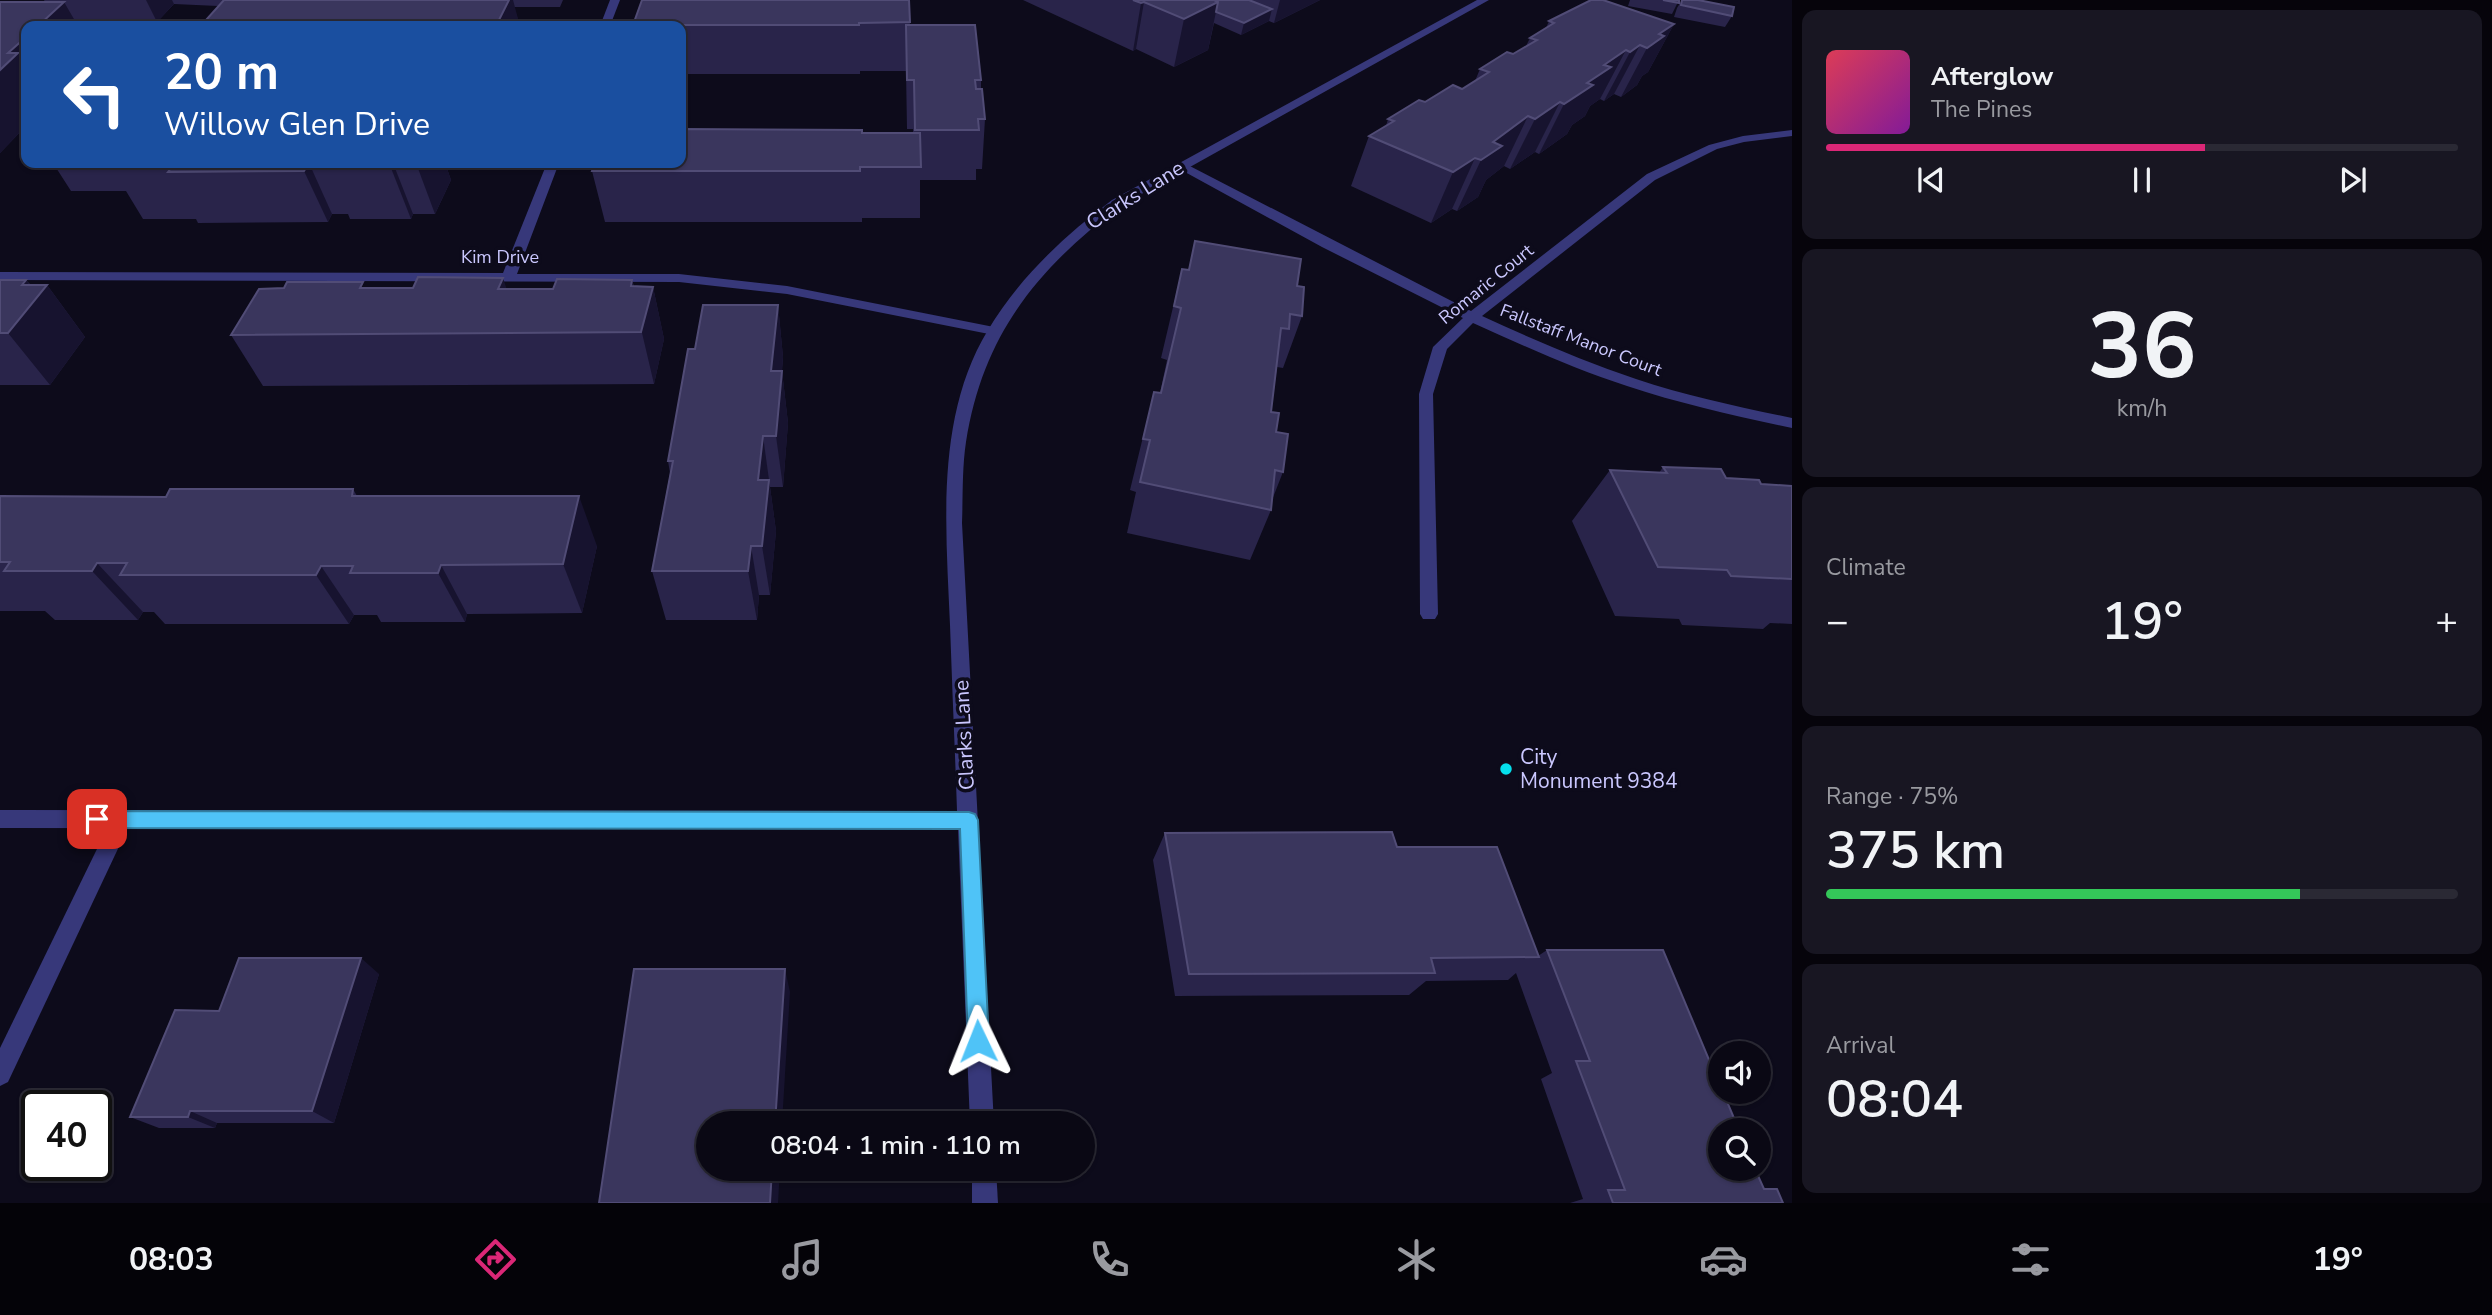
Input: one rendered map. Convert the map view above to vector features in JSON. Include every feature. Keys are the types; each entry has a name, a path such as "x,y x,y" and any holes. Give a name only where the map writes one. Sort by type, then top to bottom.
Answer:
{"street":[{"path":"607,21 615,0"},
{"name":"Clarks Lane","path":"981,1111 954,523 958,444 971,384 994,331 1033,278 1071,237 1116,203 1484,0"},
{"name":"Romaric Court","path":"1429,614 1426,394 1440,347 1472,317 1651,177 1713,148 1743,139 1792,132"},
{"name":"Fallstaff Manor Court","path":"1180,166 1472,317 1562,356 1637,385 1699,403 1792,423"},
{"path":"509,276 551,168"},
{"name":"Kim Drive","path":"0,276 627,276 732,282 854,302 994,331"},
{"path":"0,819 969,820"},
{"path":"0,1074 122,819"},
{"path":"984,1181 985,1203"}],"building":[{"path":"224,0 509,0 499,20 206,20"},
{"path":"642,0 909,0 910,22 859,25 686,25 686,21 634,21"},
{"path":"1133,0 1214,0 1218,2 1184,19"},
{"path":"1215,0 1249,0 1272,9 1244,23 1216,12 1218,2"},
{"path":"1591,0 1603,0 1674,24 1659,34 1664,36 1647,48 1640,45 1630,52 1626,50 1604,65 1611,67 1587,83 1593,85 1564,104 1560,102 1535,119 1528,116 1493,142 1502,146 1481,160 1475,158 1453,172 1369,136 1394,121 1388,119 1419,100 1425,102 1453,85 1462,89 1489,72 1480,69 1507,52 1513,54 1537,40 1530,38 1554,23 1549,21"},
{"path":"1682,0 1698,0 1734,7 1732,16 1681,5"},
{"path":"0,2 64,2 43,21 21,21 21,41 8,53 18,53 0,70"},
{"path":"906,25 975,25 981,80 975,80 976,89 982,89 985,119 978,119 979,130 915,130 914,80 907,80"},
{"path":"686,129 920,133 921,167 860,167 860,171 592,171 593,168 686,168"},
{"path":"171,168 306,168 304,171 168,172"},
{"path":"1195,241 1301,259 1297,286 1304,287 1302,316 1290,314 1289,329 1281,328 1271,412 1279,413 1276,432 1288,434 1283,472 1275,470 1271,510 1140,482 1150,440 1143,439 1154,392 1161,393 1181,308 1174,306 1182,269 1189,270"},
{"path":"418,277 503,278 498,289 553,289 557,279 632,280 631,286 653,287 641,332 231,335 259,289 284,288 287,282 363,282 360,288 413,288"},
{"path":"0,280 26,280 22,285 47,285 8,333 0,333"},
{"path":"703,305 778,305 771,371 782,371 776,436 763,436 758,480 769,480 762,546 751,546 748,571 652,571 673,461 668,461 688,349 695,349"},
{"path":"1663,467 1721,469 1726,478 1792,486 1792,579 1731,576 1727,570 1658,567 1610,470 1667,473"},
{"path":"170,489 353,489 352,496 579,496 563,564 441,565 438,573 350,573 353,566 321,566 316,575 120,575 127,563 97,563 92,571 4,571 10,562 0,562 0,496 166,497"},
{"path":"1392,832 1397,847 1497,847 1539,957 1431,958 1435,973 1189,974 1165,833"},
{"path":"1547,950 1663,950 1708,1057 1708,1104 1728,1104 1734,1118 1708,1118 1708,1181 1760,1181 1764,1189 1777,1189 1783,1203 1613,1203 1608,1190 1625,1190 1576,1061 1590,1061"},
{"path":"239,958 361,958 312,1111 190,1111 188,1117 130,1117 175,1010 219,1011"},
{"path":"634,969 785,969 776,1111 696,1111 696,1181 771,1181 770,1203 599,1203"}],"place":[{"name":"City Monument 9384","path":"1506,769"}],"route":[{"path":"97,819 969,820 978,1041"}]}
